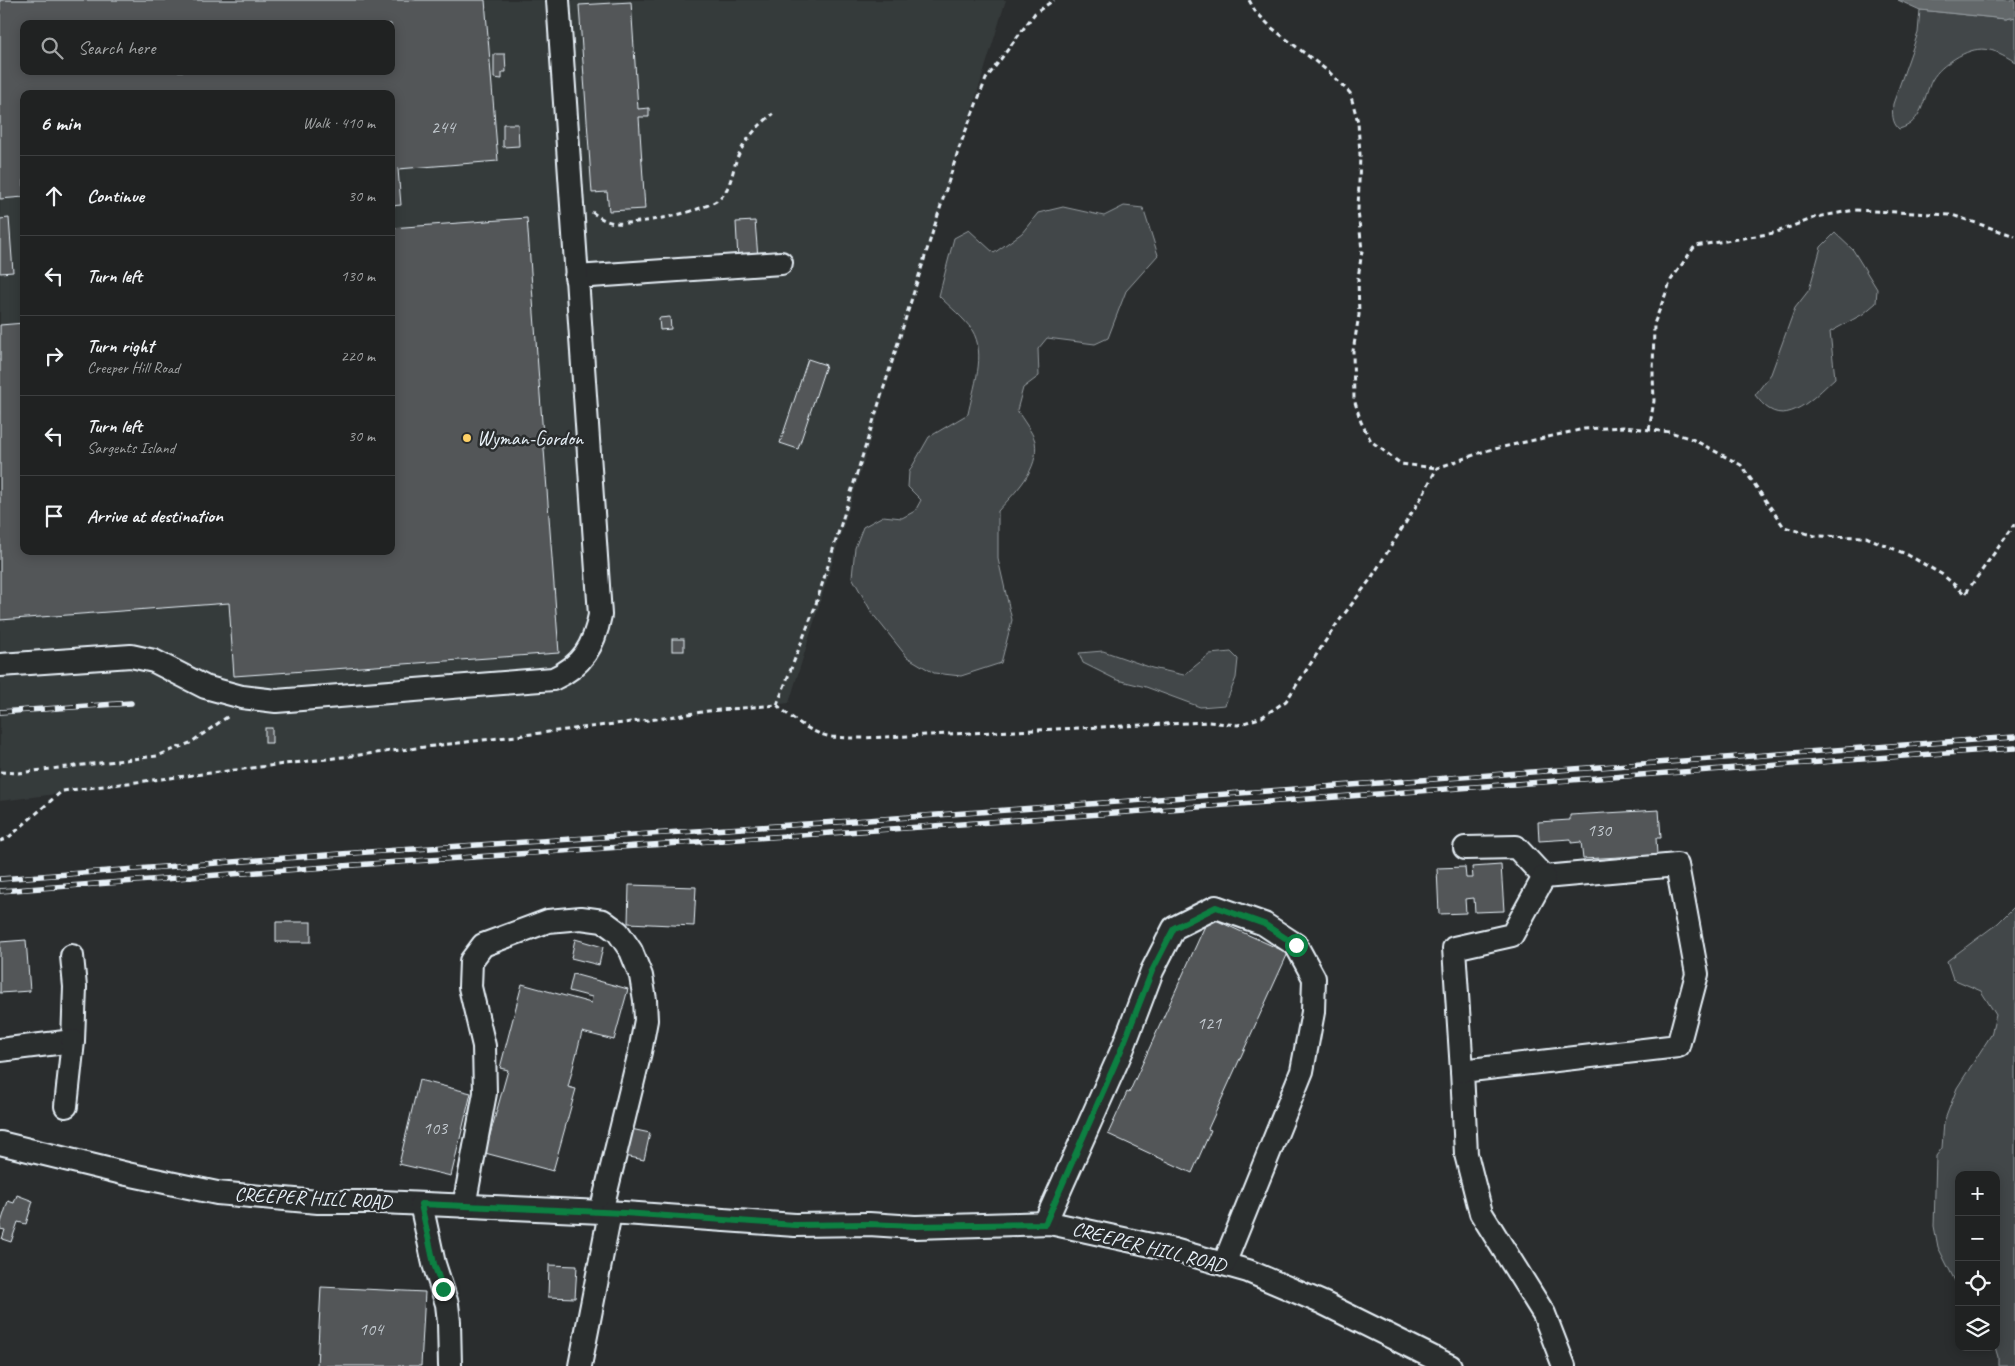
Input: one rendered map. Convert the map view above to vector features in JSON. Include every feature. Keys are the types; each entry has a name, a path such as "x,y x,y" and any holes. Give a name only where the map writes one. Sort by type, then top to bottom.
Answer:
{"street":[{"path":"0,665 132,656 154,660 205,687 260,700 276,701 553,679 565,674 591,648 597,633 600,615 558,0"},
{"path":"576,277 781,263"},
{"path":"1465,848 1516,848 1544,877"},
{"path":"1462,1071 1678,1046 1697,974 1677,865 1544,877"},
{"path":"1544,877 1512,935 1454,948 1466,1154 1481,1213 1544,1314 1564,1366"},
{"path":"1045,1224 1122,1048 1152,971 1174,928 1216,907 1264,924 1296,945 1314,978 1313,1012 1302,1071 1224,1264"},
{"path":"464,1206 485,1094 484,1046 470,987 471,961 483,945 548,921 581,918 603,921 618,932 631,950 641,976 646,1020 606,1212 580,1366"},
{"path":"66,1106 73,1042 75,987 72,956"},
{"path":"0,1050 73,1042"},
{"name":"CREEPER HILL ROAD","path":"0,1143 217,1194 318,1202 421,1204 606,1212 795,1225 1045,1224 1098,1232 1166,1248 1248,1271 1324,1303 1447,1364"},
{"path":"421,1204 434,1264 447,1304 450,1366"}],"path":[{"path":"777,705 815,607 962,139 986,79 1035,13 1054,0"},
{"path":"1249,0 1255,11 1272,28 1321,66 1350,93 1358,122 1360,154 1358,210 1362,251 1358,278 1358,315 1353,351 1354,398 1361,422 1371,441 1401,464 1437,468 1486,451 1584,429 1624,427 1670,432 1692,439 1741,465 1784,527 1815,536 1866,537 1908,555 1943,575 1965,594 2015,524"},
{"path":"571,198 603,220 616,223 643,222 702,208 720,199 731,182 737,160 747,143 759,124 773,114"},
{"path":"1650,430 1654,401 1654,324 1671,280 1695,246 1774,234 1817,217 1855,210 1952,215 2015,236"},
{"path":"0,842 8,838 62,792 708,711 777,705 787,714 830,737 864,738 1208,722 1238,725 1262,717 1286,700 1336,625 1370,580 1421,498 1437,468"},
{"path":"0,772 18,773 157,756 190,743 222,720 260,700"}],"shaded area":[{"name":"Wyman-Gordon","path":"0,0 1006,0 789,703 0,801"},
{"path":"1898,0 2015,0 2015,17 2005,19 1920,10"},
{"path":"1920,10 2005,19 2015,17 2015,62 1999,53 1985,49 1970,51 1954,59 1942,68 1932,80 1918,116 1907,126 1899,129 1894,121 1893,104 1918,33"},
{"path":"1124,206 1143,208 1158,255 1126,291 1108,338 1095,344 1047,338 1038,349 1039,376 1023,388 1017,410 1034,437 1036,452 1034,462 1025,480 998,511 998,559 1012,620 1001,663 961,676 934,673 907,657 872,613 852,577 855,548 863,527 883,516 902,518 915,511 921,500 908,487 909,472 929,437 968,414 978,372 979,361 976,339 965,321 939,296 954,238 969,230 994,253 1022,233 1038,213 1063,207 1104,216"},
{"path":"1835,233 1853,250 1877,289 1876,303 1863,314 1830,332 1835,378 1805,404 1787,412 1778,413 1767,408 1755,395 1771,374 1795,308 1809,290 1821,247"},
{"path":"1103,651 1152,668 1184,675 1210,654 1231,652 1238,659 1236,678 1225,705 1200,707 1146,687 1117,680 1083,663 1079,653"},
{"path":"2015,906 2015,1366 1998,1366 1996,1351 2000,1351 2000,1171 1955,1171 1955,1281 1938,1247 1934,1226 1936,1156 1942,1148 1944,1122 1957,1088 1991,1035 1996,1015 1981,991 1953,979 1947,961 1998,923"}],"building":[{"path":"0,0 485,0 498,161 398,169 401,205 395,206 395,90 20,90 20,197 0,199"},
{"path":"631,2 638,109 649,108 649,117 639,117 645,209 609,211 607,192 592,193 579,5"},
{"path":"494,54 505,54 506,72 502,72 502,79 494,78"},
{"path":"503,124 518,124 519,146 503,147"},
{"path":"9,218 13,272 0,273 0,219"},
{"name":"Wyman-Gordon","path":"527,218 559,653 234,676 229,603 0,620 0,325 20,323 20,555 395,555 395,228"},
{"path":"755,221 758,258 738,259 736,222"},
{"path":"670,317 671,329 660,330 659,318"},
{"path":"808,359 826,365 798,449 780,443"},
{"path":"672,639 684,639 684,651 672,651"},
{"path":"265,728 272,728 272,743 265,743"},
{"path":"1659,810 1661,838 1656,838 1657,855 1583,859 1581,842 1571,843 1571,839 1539,841 1538,822 1570,820 1570,815"},
{"path":"1501,865 1504,911 1475,912 1474,898 1465,899 1466,913 1439,914 1437,868 1465,867 1466,878 1473,878 1472,867"},
{"path":"629,885 696,887 694,926 628,923"},
{"path":"1209,917 1288,953 1208,1129 1211,1130 1192,1173 1108,1134 1127,1092 1129,1093"},
{"path":"276,922 311,922 311,942 276,942"},
{"path":"575,939 603,947 599,965 571,958"},
{"path":"26,940 30,991 0,993 0,942"},
{"path":"573,974 628,989 614,1040 582,1032 568,1087 576,1089 553,1171 485,1153 508,1070 500,1068 522,984 591,1003 592,997 569,991"},
{"path":"419,1080 471,1093 451,1176 399,1164"},
{"path":"631,1129 650,1133 644,1160 625,1156"},
{"path":"17,1195 33,1201 26,1224 18,1222 11,1242 2,1239 5,1230 0,1229 0,1226 8,1201 14,1203"},
{"path":"549,1265 577,1266 575,1298 548,1297"},
{"path":"321,1287 425,1292 421,1366 317,1366"}],"railway":[{"path":"0,712 131,703"},
{"path":"0,879 368,852 868,820 2015,737"},
{"path":"0,891 2015,748"}],"place":[{"name":"Wyman-Gordon","path":"467,438"}],"route":[{"path":"443,1289 434,1264 421,1204 624,1213 795,1225 1045,1224 1122,1048 1152,971 1174,928 1216,907 1264,924 1296,945"}]}
